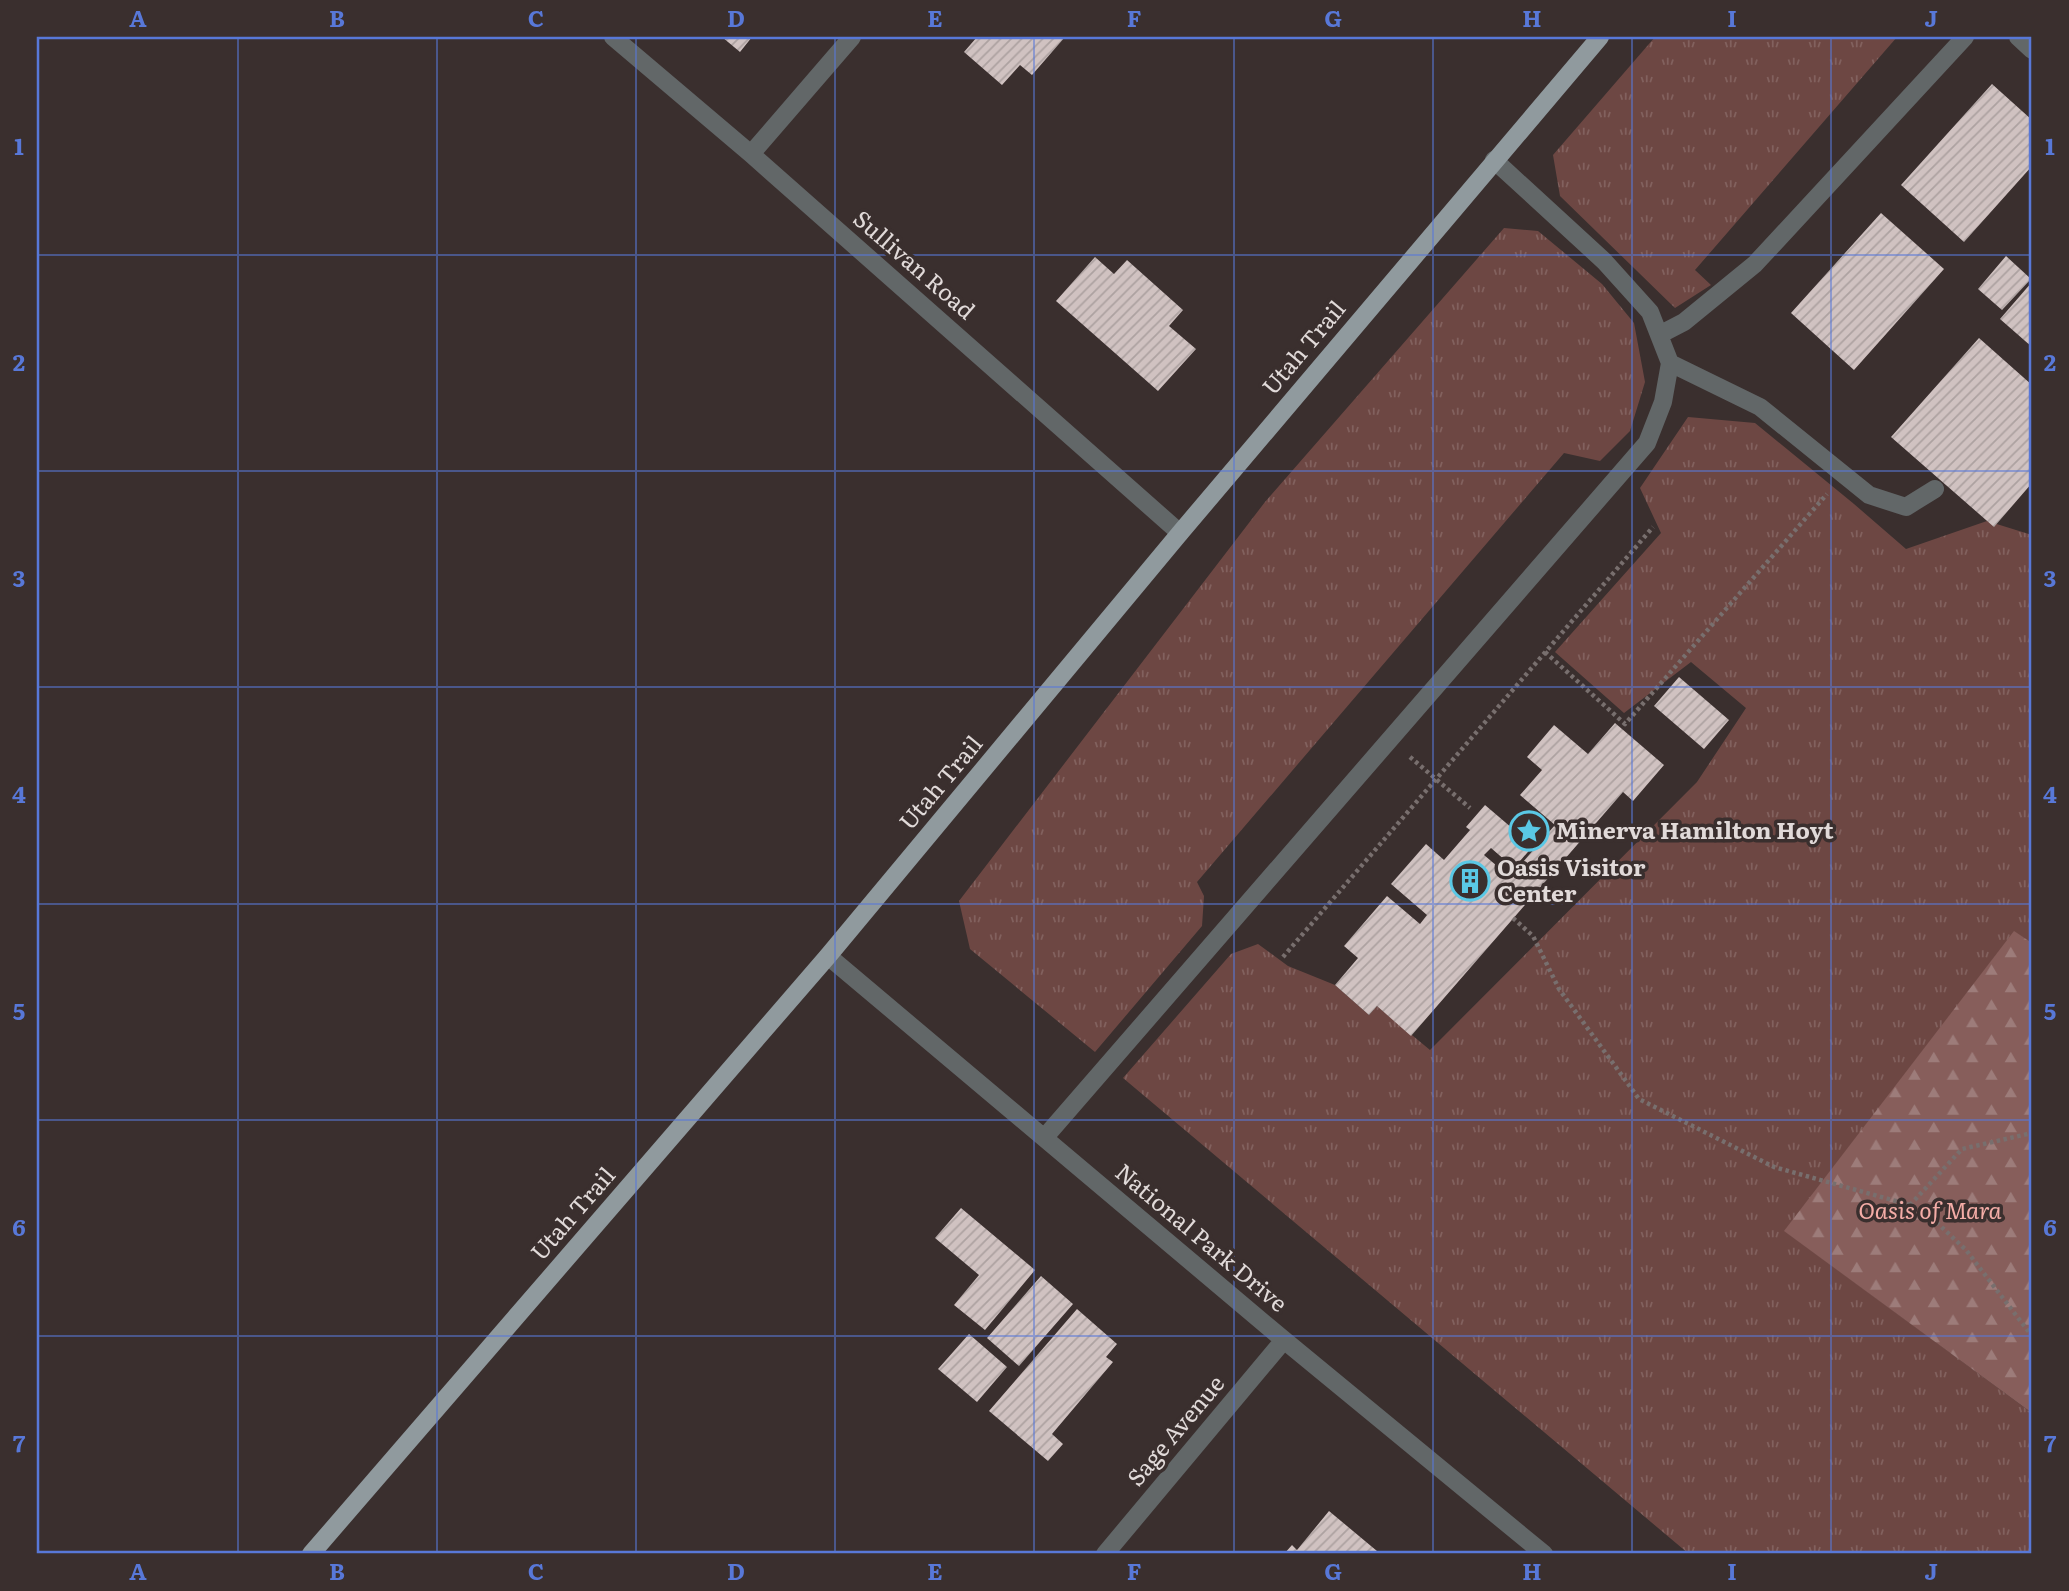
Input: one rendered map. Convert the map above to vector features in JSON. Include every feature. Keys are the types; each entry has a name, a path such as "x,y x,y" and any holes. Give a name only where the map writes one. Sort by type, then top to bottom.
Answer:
{"main road":[{"name":"Utah Trail","path":"311,1554 828,956 1180,533 1600,37"}],"street":[{"name":"Sullivan Road","path":"613,37 751,154 1180,533"},
{"path":"751,154 852,37"},
{"path":"1659,335 1684,322 1755,264 1965,37"},
{"path":"2018,37 2032,50"},
{"path":"1045,1137 1647,443 1663,401 1670,363 1650,312 1604,261 1494,160"},
{"path":"1670,363 1760,407 1869,495 1906,507 1935,489"},
{"name":"National Park Drive","path":"828,956 1284,1340 1544,1554"},
{"name":"Sage Avenue","path":"1105,1554 1284,1340"}],"path":[{"path":"1545,652 1625,724 1844,475"},
{"path":"1283,957 1653,527"},
{"path":"1390,739 1470,808"},
{"path":"1513,918 1533,936 1559,989 1639,1099 1774,1167 1910,1205 1933,1219 1966,1250 2032,1336"},
{"path":"1910,1205 1962,1149 2032,1133"}],"green space":[{"path":"1655,37 1897,37 1695,270 1711,285 1675,308 1560,196 1553,155"},
{"path":"1504,228 1538,231 1602,284 1634,323 1645,382 1630,431 1600,461 1564,453 1197,882 1204,896 1202,926 1095,1052 970,949 959,901 1265,502"},
{"path":"1688,417 1755,423 1906,549 1987,521 2032,535 2032,943 2014,932 1785,1231 2032,1413 2032,1554 1689,1554 1123,1078 1231,954 1258,944 1288,966 1335,985 1369,1015 1377,1006 1430,1050 1697,782 1746,708 1691,662 1624,713 1555,652 1661,533 1640,488"},
{"name":"Oasis of Mara","path":"2014,931 2032,943 2032,1413 1784,1231"}],"building":[{"path":"722,37 752,37 740,52"},
{"path":"977,37 1065,37 1032,75 1020,65 1002,85 964,52"},
{"path":"1992,84 2032,120 2032,166 1964,242 1901,185"},
{"path":"1881,213 1944,269 1854,370 1791,313"},
{"path":"2006,256 2031,279 2002,310 1978,289"},
{"path":"1095,257 1114,274 1127,260 1183,310 1169,326 1196,349 1158,391 1056,301"},
{"path":"2032,282 2032,347 2000,319"},
{"path":"1979,338 2032,385 2032,483 1994,527 1891,437"},
{"path":"1679,677 1729,720 1704,749 1654,706"},
{"name":"Oasis Visitor Center","path":"1615,723 1664,765 1633,801 1623,792 1411,1036 1377,1006 1369,1015 1335,985 1358,958 1344,946 1387,896 1420,924 1427,915 1391,884 1426,844 1444,860 1470,830 1466,827 1485,805 1533,846 1514,868 1491,848 1484,855 1510,877 1555,825 1520,795 1542,770 1527,757 1554,725 1588,754"},
{"path":"961,1208 1035,1270 985,1330 954,1305 979,1275 935,1238"},
{"path":"1041,1276 1073,1304 1019,1366 987,1338"},
{"path":"1077,1309 1117,1344 1106,1357 1113,1362 1052,1434 1063,1444 1048,1461 989,1411"},
{"path":"969,1334 1007,1367 977,1402 938,1369"},
{"path":"1329,1511 1377,1551 1374,1554 1284,1554 1292,1545 1297,1550"}],"place":[{"name":"Minerva Hamilton Hoyt","path":"1529,831"},
{"name":"Oasis Visitor Center","path":"1470,881"}]}
